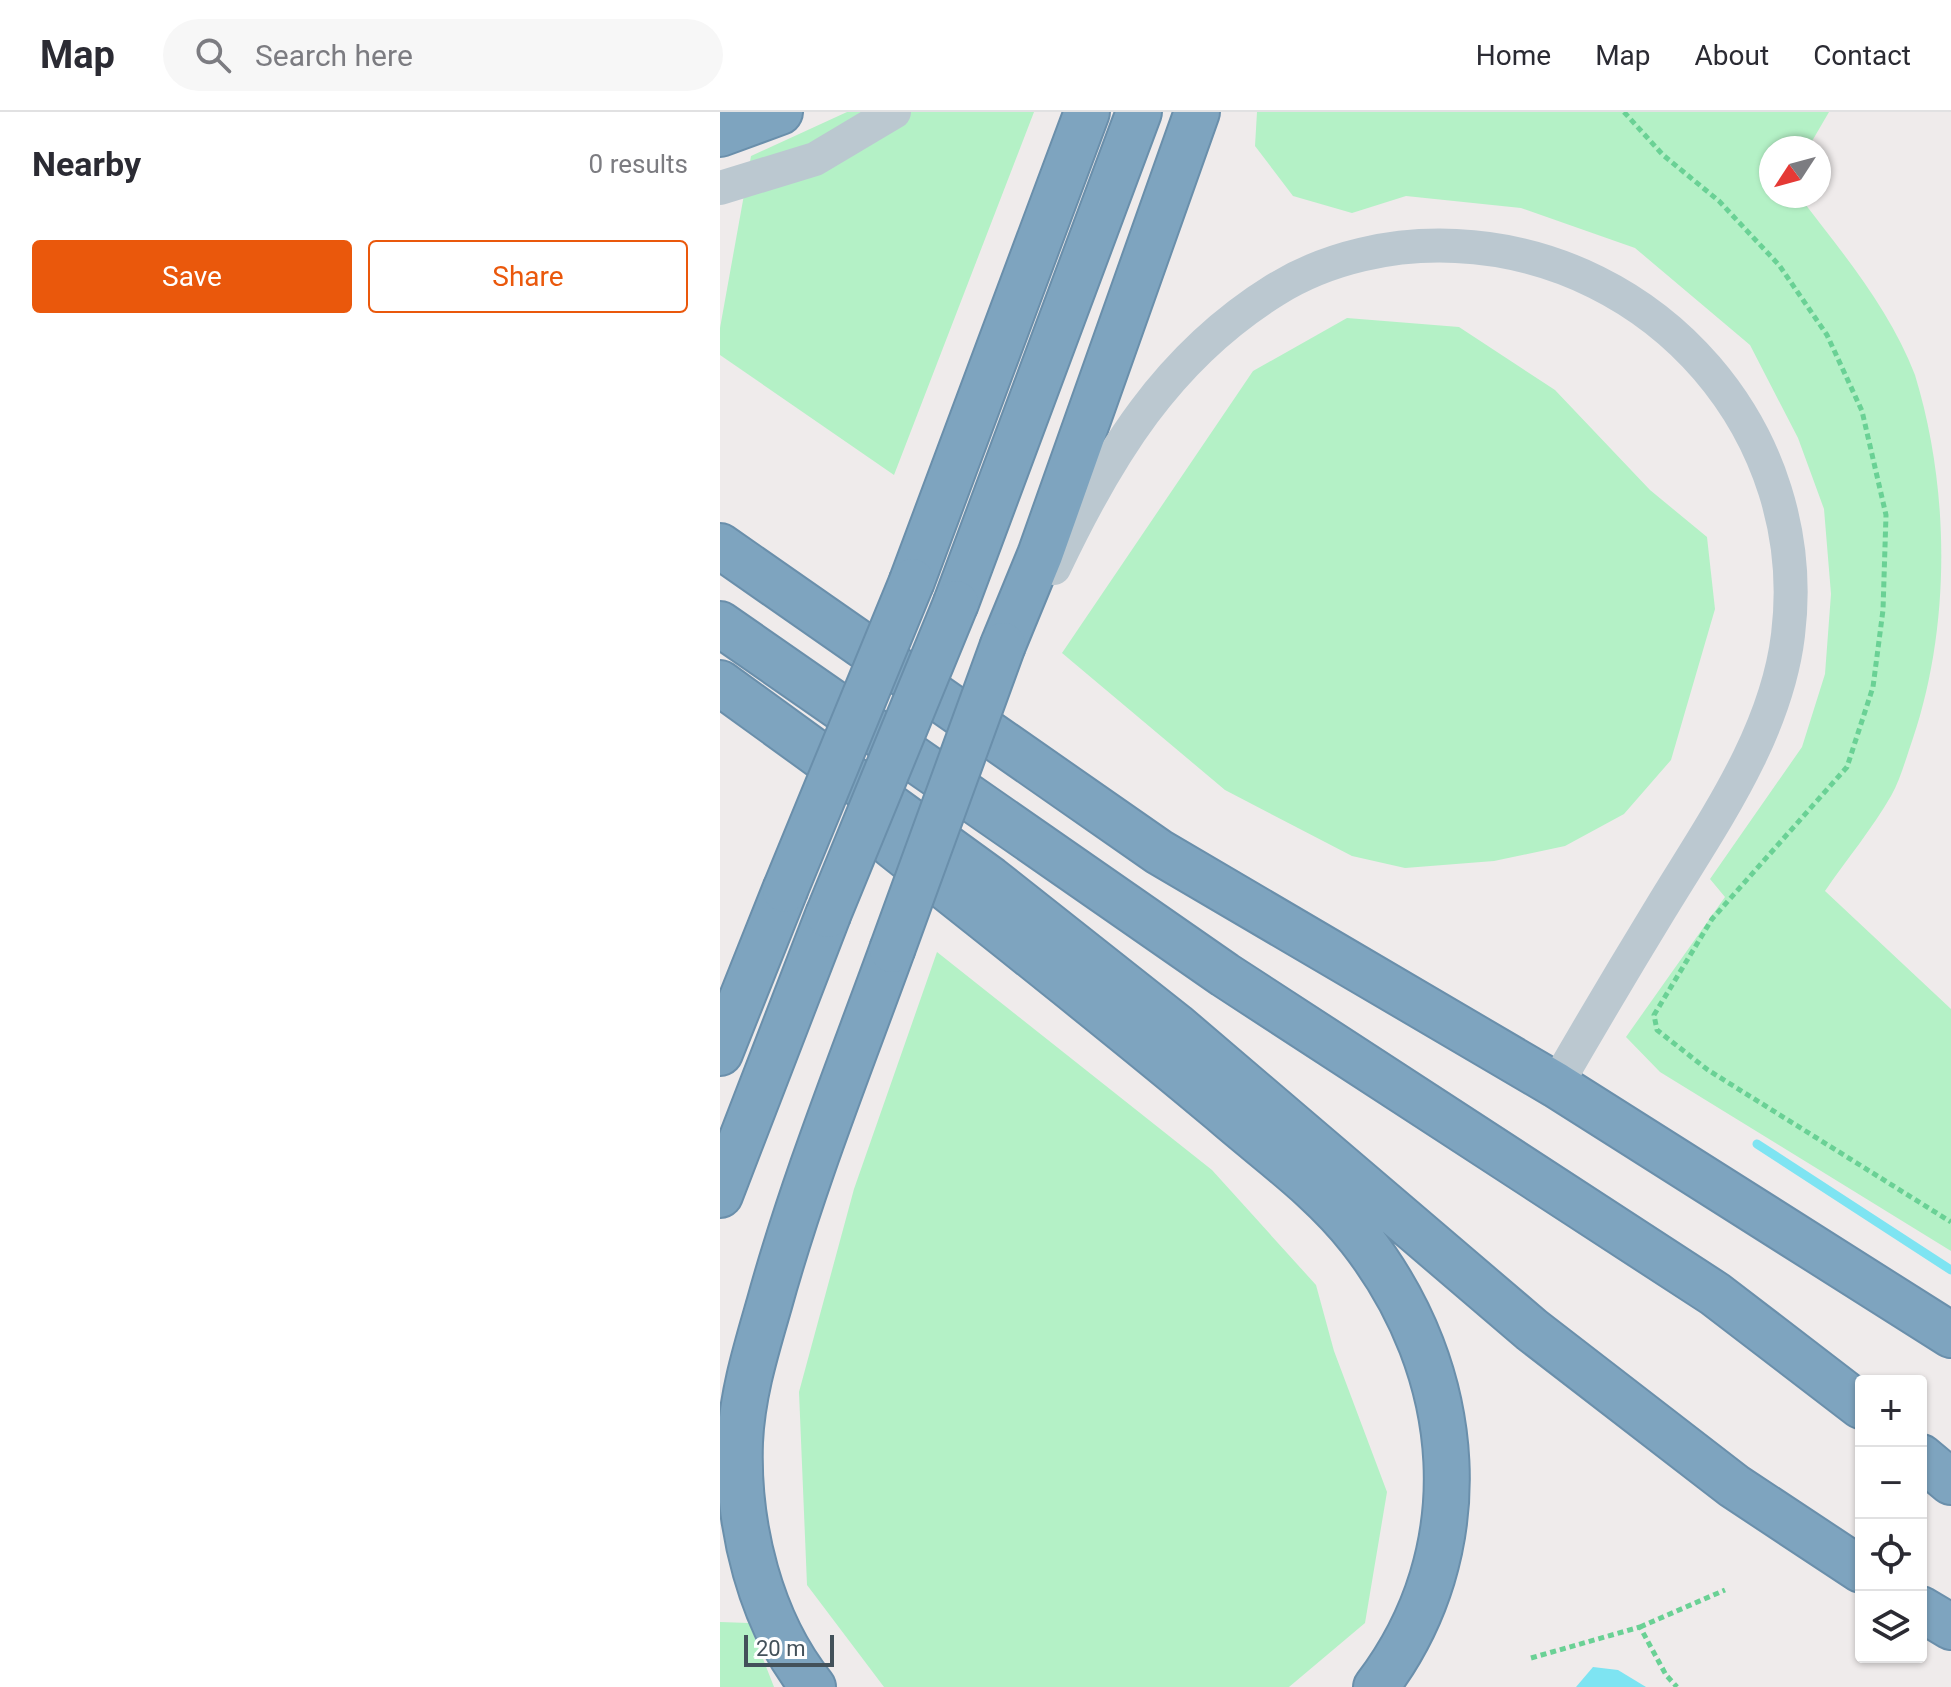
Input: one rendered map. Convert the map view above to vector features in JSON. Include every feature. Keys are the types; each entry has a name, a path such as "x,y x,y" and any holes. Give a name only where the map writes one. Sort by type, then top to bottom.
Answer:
{"highway":[{"path":"720,134 780,112"},
{"path":"720,1053 912,581 1087,112"},
{"path":"720,1195 828,915 956,603 1139,112"},
{"path":"813,1687 779,1636 764,1600 746,1510 740,1442 747,1382 786,1243 1003,645 1040,555 1197,112"},
{"path":"720,546 1159,852 1556,1085 1951,1335"},
{"path":"720,592 1096,825 1159,852"},
{"path":"720,624 1225,975 1715,1294 1855,1401"},
{"path":"720,683 990,879 1164,1016 1532,1330 1734,1486 1855,1566"},
{"path":"720,706 1012,941 1092,1001 1324,1198 1360,1237 1389,1280 1408,1313 1436,1393 1449,1477 1441,1552 1431,1591 1399,1654 1376,1687"},
{"path":"1927,1462 1951,1482"},
{"path":"1927,1613 1951,1627"}],"lane":[{"path":"720,188 815,159 894,112"},
{"path":"1003,645 1051,575 1101,476 1159,391 1199,347 1277,289 1335,263 1368,253 1408,247 1477,247 1551,262 1640,306 1681,340 1718,381 1756,441 1768,470 1785,532 1790,581 1788,639 1770,705 1720,812 1556,1085"}],"path":[{"path":"1531,1658 1640,1627 1725,1590"},
{"path":"1640,1627 1666,1675 1677,1687"}],"green space":[{"path":"847,112 1034,112 894,475 720,355 720,328 751,156"},
{"path":"1257,112 1829,112 1815,136 1759,136 1759,208 1808,208 1863,281 1905,351 1927,420 1935,467 1941,563 1933,659 1923,705 1901,773 1884,808 1825,891 1951,1009 1951,1251 1660,1072 1626,1037 1725,897 1710,879 1802,747 1825,674 1831,594 1824,509 1798,438 1750,345 1635,248 1521,208 1406,196 1352,213 1293,196 1255,146"},
{"path":"1347,318 1459,327 1555,390 1650,490 1707,537 1715,609 1671,760 1624,814 1565,846 1494,861 1405,868 1352,856 1225,790 1062,653 1253,371"},
{"path":"937,952 1212,1170 1316,1285 1334,1351 1387,1492 1365,1623 1289,1687 884,1687 807,1585 799,1392 854,1189"},
{"path":"720,1622 749,1623 774,1687 720,1687"}],"water":[{"path":"1593,1667 1618,1670 1646,1687 1576,1687"}],"waterway":[{"path":"1757,1144 1951,1270"}]}
